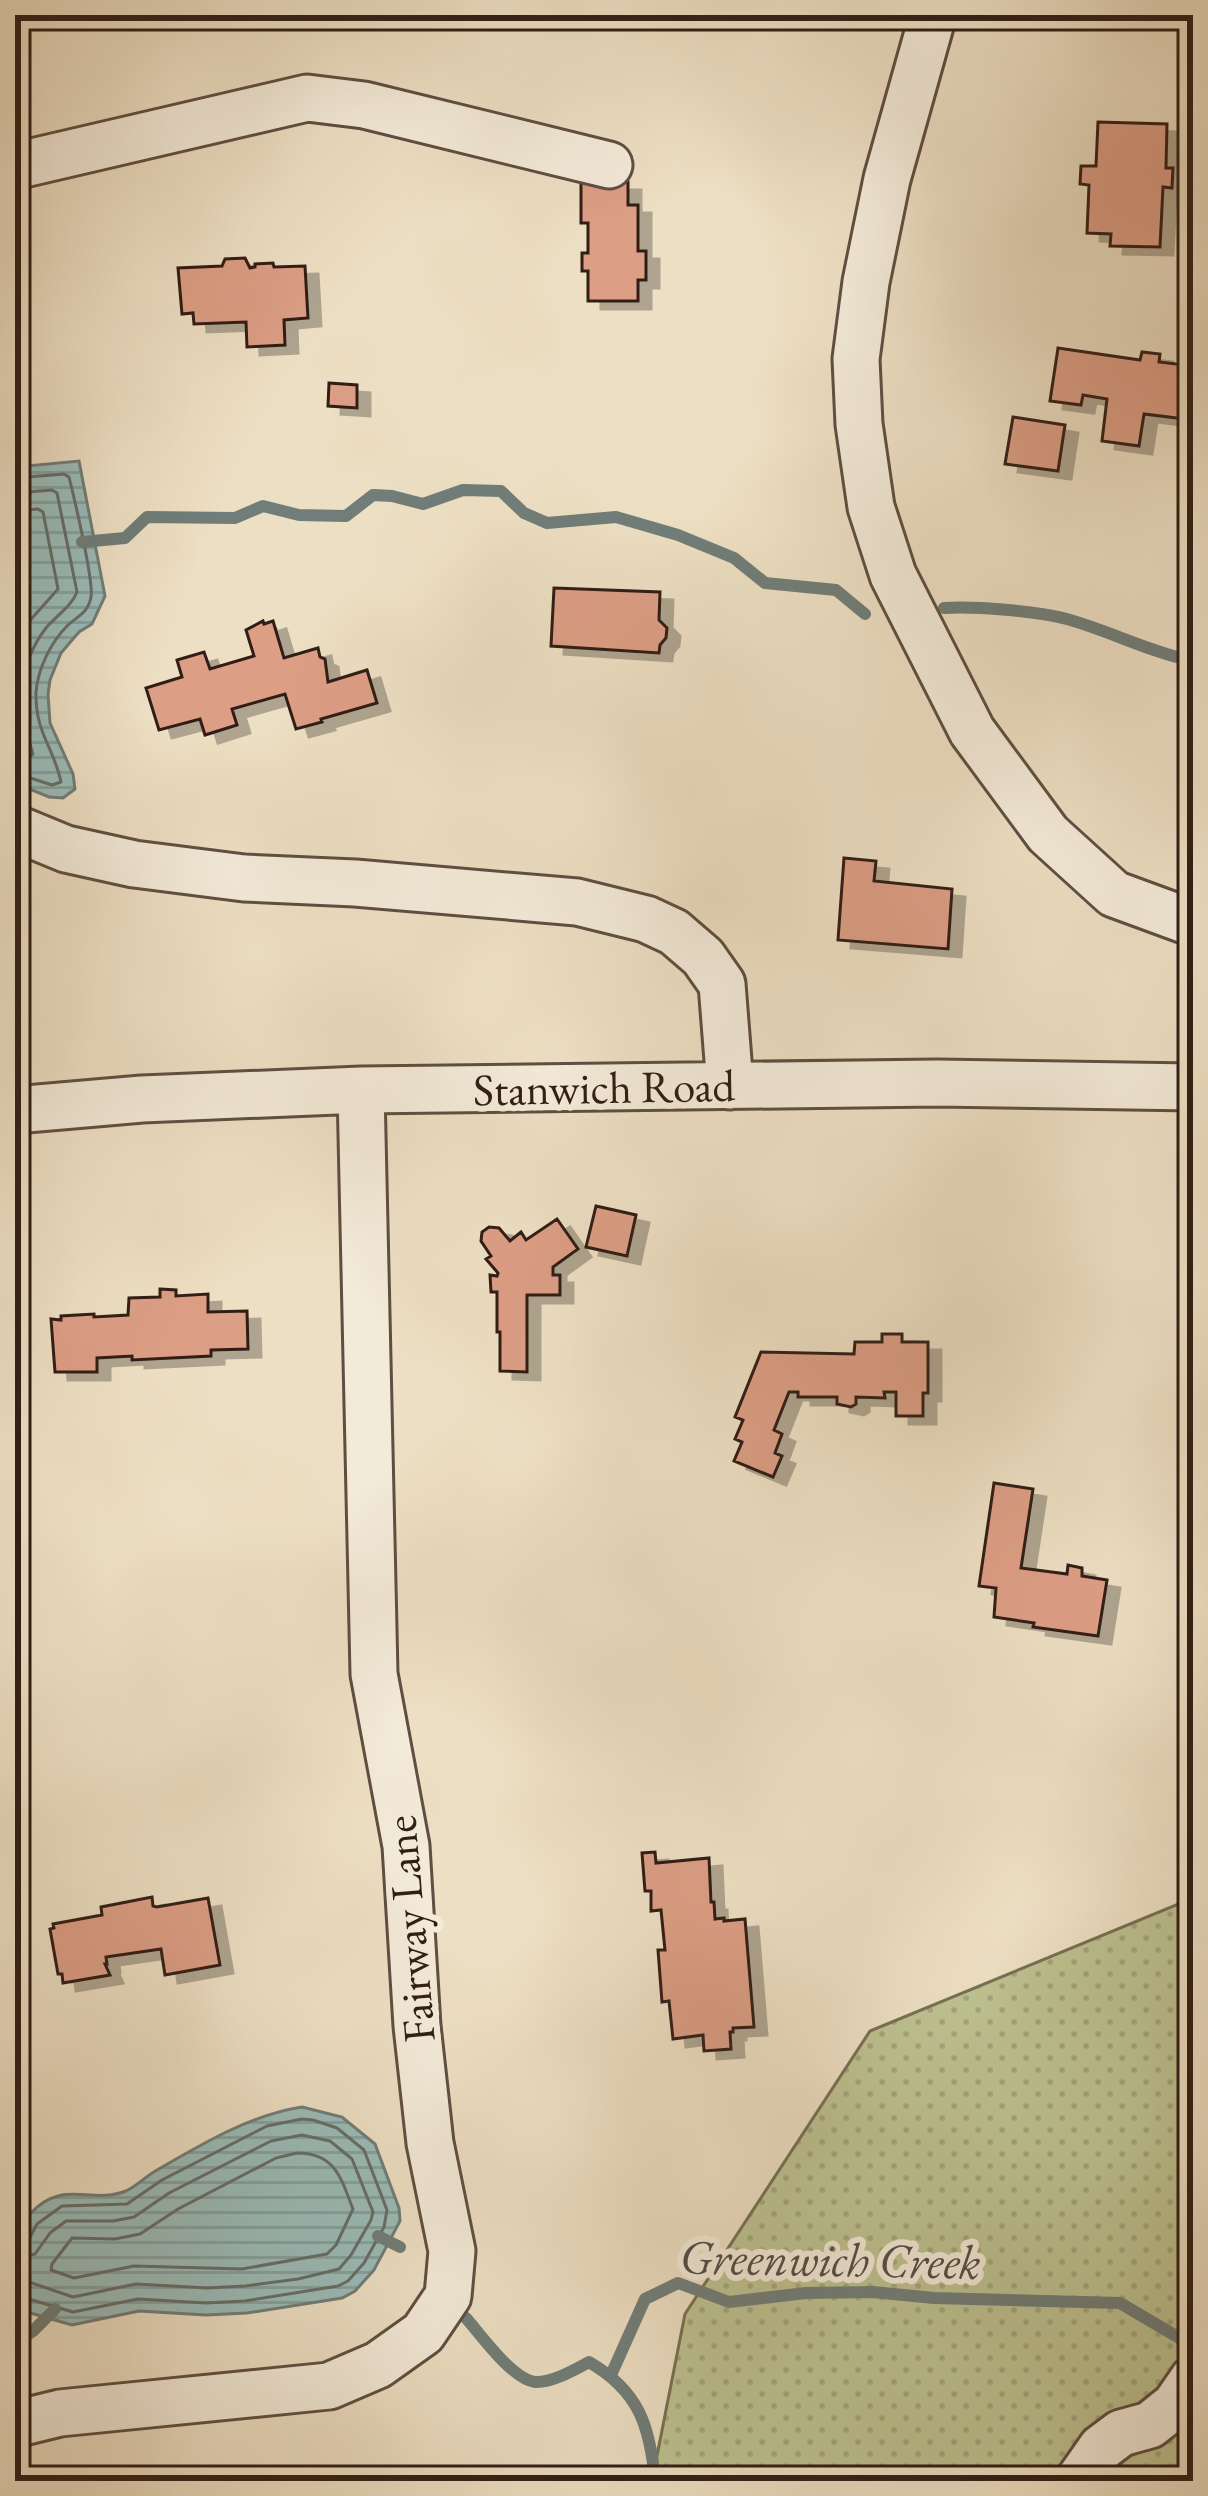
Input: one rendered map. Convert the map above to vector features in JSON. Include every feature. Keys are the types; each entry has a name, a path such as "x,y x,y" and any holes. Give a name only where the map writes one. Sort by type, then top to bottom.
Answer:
{"street":[{"path":"933,15 886,179 856,358 859,424 871,507 893,575 972,731 1048,834 1114,894 1193,923"},
{"path":"15,166 307,98 364,104 609,165"},
{"path":"15,828 66,849 134,864 244,878 577,902 646,919 674,932 703,957 722,984 730,1086"},
{"name":"Stanwich Road","path":"15,1110 142,1099 361,1090 958,1083 1193,1088"},
{"name":"Fairway Lane","path":"15,2424 59,2413 329,2386 378,2365 423,2333 448,2296 452,2251 417,2026 406,1846 374,1674 361,1090"},
{"path":"1078,2481 1101,2448 1121,2433 1150,2425 1175,2405 1193,2379"}],"green space":[{"path":"1193,1898 1193,2481 652,2481 685,2314 870,2031"}],"water":[{"path":"79,461 105,596 92,624 61,653 50,680 50,723 75,789 63,798 15,783 15,467"},
{"path":"302,2107 342,2117 375,2144 399,2208 400,2221 374,2270 355,2291 342,2298 247,2313 139,2311 72,2325 15,2304 19,2234 42,2203 66,2195 126,2191 227,2132"}],"building":[{"path":"1098,122 1167,124 1166,168 1173,168 1172,188 1163,187 1160,247 1110,246 1111,234 1087,233 1089,185 1080,184 1081,166 1096,166"},
{"path":"581,182 628,182 628,205 638,205 638,251 646,251 646,280 638,280 638,301 588,301 588,271 582,271 582,253 588,253 588,223 581,223"},
{"path":"245,258 250,268 273,263 274,267 305,266 308,318 284,320 285,345 247,347 246,322 194,324 193,313 182,314 178,268 222,266 225,259"},
{"path":"1058,348 1140,360 1142,352 1160,354 1159,362 1193,366 1193,420 1144,414 1139,446 1102,441 1107,399 1083,395 1081,405 1050,401"},
{"path":"329,383 357,385 357,408 328,406"},
{"path":"1013,417 1065,425 1058,471 1005,464"},
{"path":"554,588 660,592 659,620 667,628 659,653 551,646"},
{"path":"273,621 284,658 318,648 325,659 328,682 367,670 377,703 296,729 285,694 232,709 237,725 205,735 200,719 159,730 146,688 182,677 177,660 204,652 210,669 254,656 246,630"},
{"path":"844,858 876,861 874,881 952,889 948,949 838,940"},
{"path":"596,1206 636,1215 627,1256 586,1247"},
{"path":"557,1219 578,1249 553,1267 553,1275 560,1275 560,1295 527,1295 527,1372 500,1371 497,1292 491,1292 490,1275 498,1273 486,1259 491,1256 481,1241 482,1232 499,1228 510,1241 521,1232 526,1240"},
{"path":"160,1289 176,1290 176,1296 208,1294 208,1312 247,1311 248,1349 211,1350 211,1356 97,1358 97,1372 55,1372 51,1319 128,1315 129,1298 160,1297"},
{"path":"882,1334 902,1334 902,1342 928,1342 923,1416 896,1416 896,1392 884,1392 885,1398 856,1397 851,1407 837,1404 837,1397 798,1397 798,1392 789,1392 774,1430 782,1434 775,1453 782,1456 773,1477 734,1461 742,1442 735,1439 743,1420 735,1417 761,1352 854,1354 855,1342 882,1342"},
{"path":"994,1483 1033,1489 1021,1568 1067,1574 1068,1565 1082,1568 1082,1576 1107,1580 1098,1636 994,1617 996,1588 979,1586"},
{"path":"655,1852 656,1863 709,1858 715,1919 745,1919 754,2027 733,2028 731,2049 704,2051 703,2035 673,2039 669,2001 662,2002 661,1910 651,1911 651,1891 645,1891 642,1853"},
{"path":"152,1897 157,1907 208,1898 220,1965 165,1975 161,1949 106,1957 110,1975 63,1983 50,1929 53,1924 102,1915 101,1907"}],"waterway":[{"path":"82,542 125,538 147,517 235,518 263,506 299,515 346,516 373,495 423,504 463,490 501,491 524,513 547,523 616,517 734,558 765,583 836,590 865,614"},
{"path":"944,608 1054,616 1193,661"},
{"name":"Greenwich Creek","path":"378,2236 400,2247"},
{"name":"Greenwich Creek","path":"611,2375 645,2299 678,2283 729,2302 806,2293 873,2292 1120,2303 1193,2346"},
{"name":"Greenwich Creek","path":"15,2343 55,2309"},
{"name":"Greenwich Creek","path":"466,2318 526,2379 548,2380 589,2362 620,2385 645,2427 655,2481"}]}
